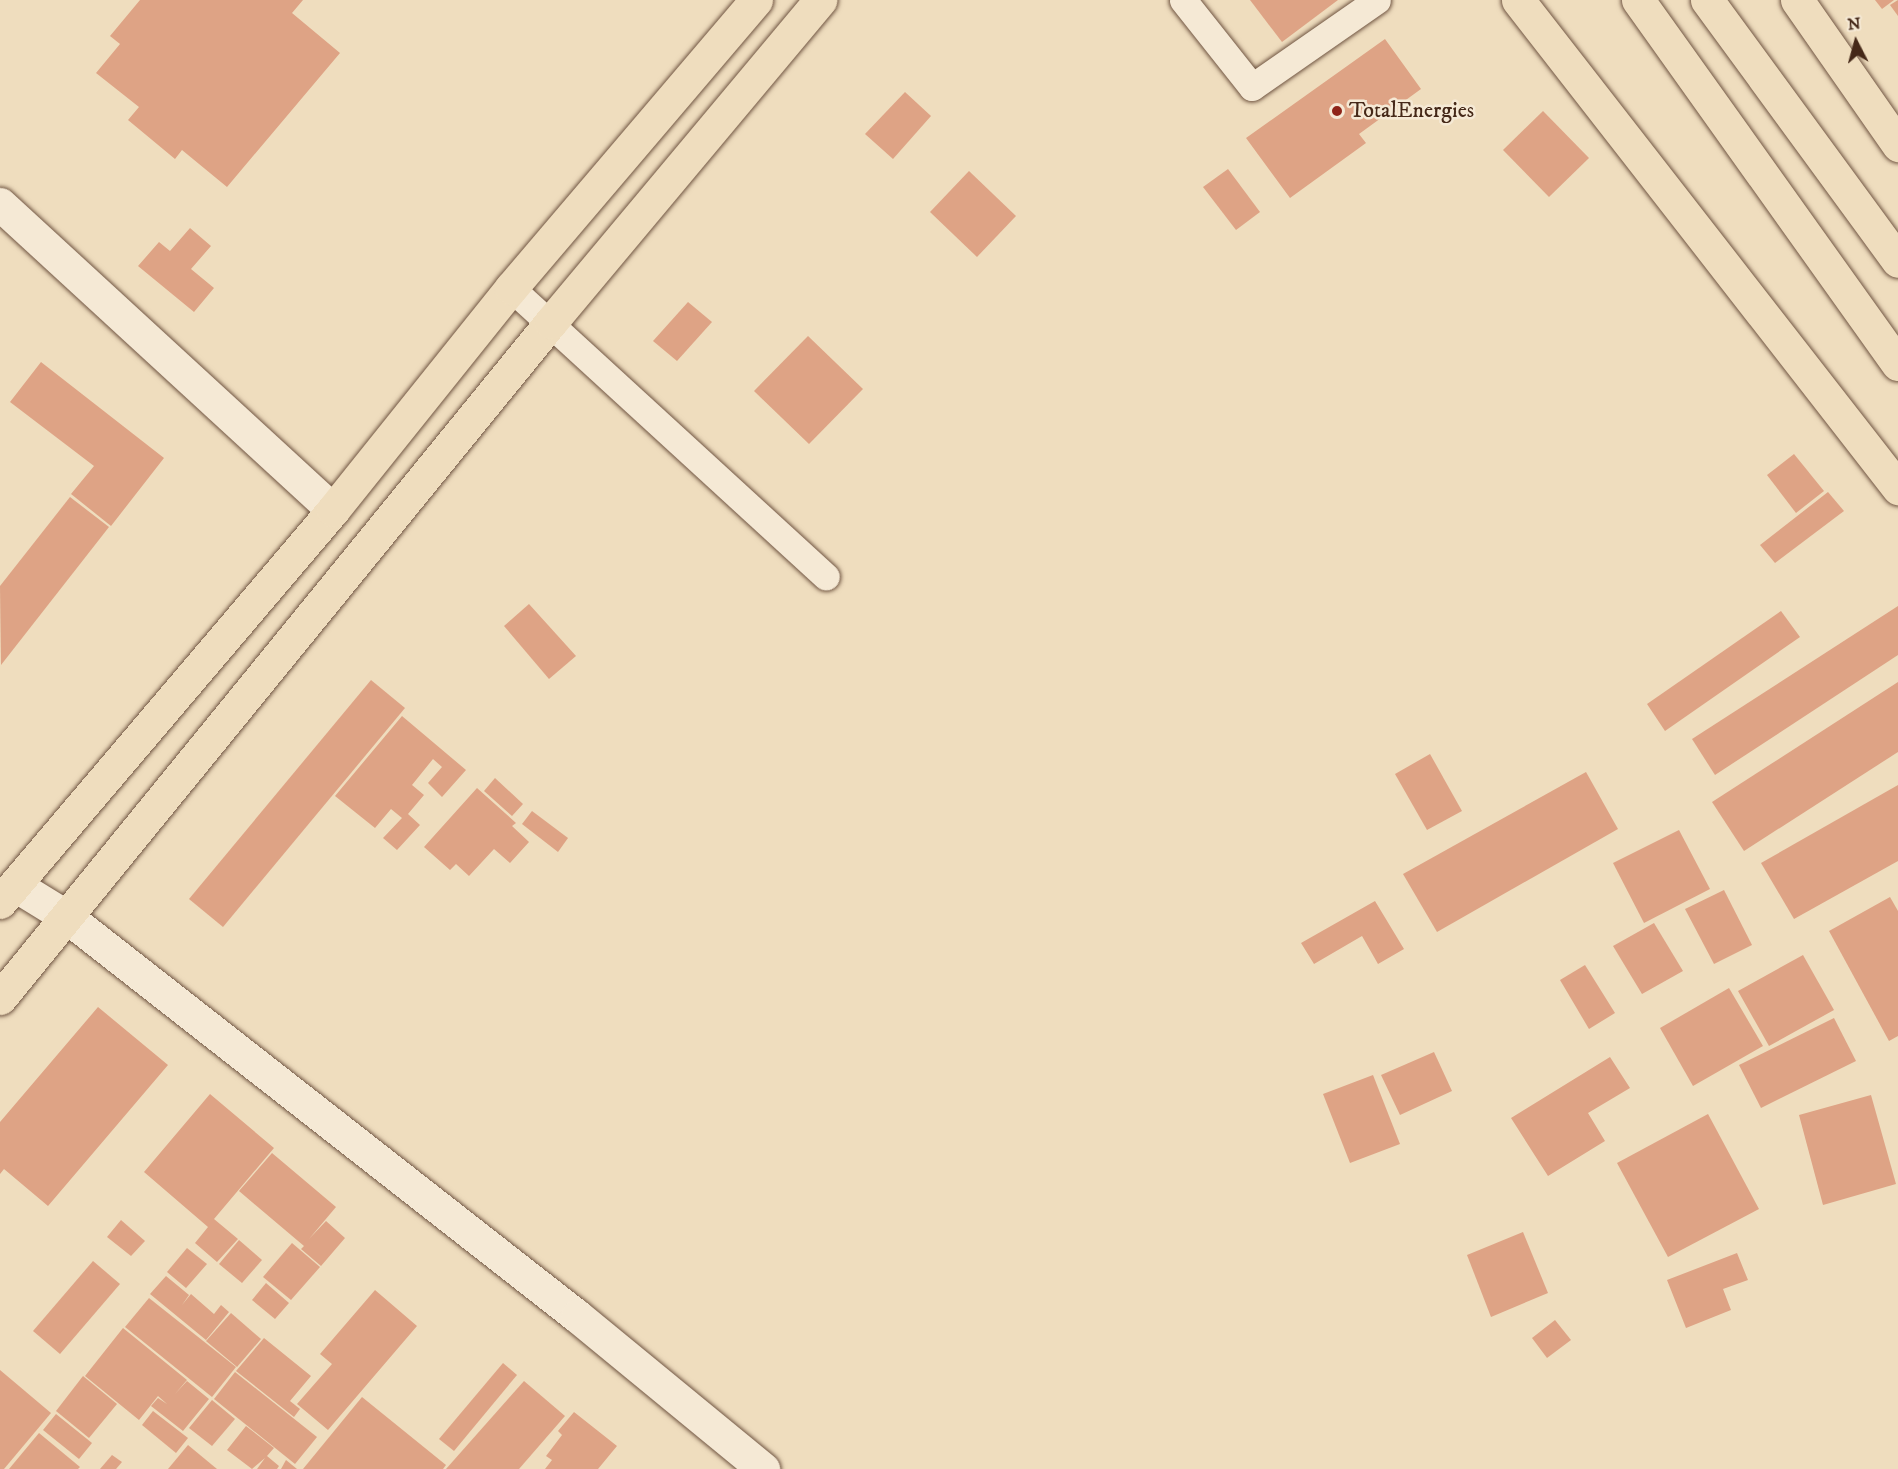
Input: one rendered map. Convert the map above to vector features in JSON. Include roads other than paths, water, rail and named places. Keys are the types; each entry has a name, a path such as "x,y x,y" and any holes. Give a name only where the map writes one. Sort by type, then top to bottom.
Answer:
{"main road":[{"path":"8,893 333,510 511,288 756,0"},
{"path":"0,998 551,322 820,0"},
{"path":"1518,0 1898,488"},
{"path":"1638,0 1898,364"},
{"path":"1707,0 1898,261"},
{"path":"1797,0 1898,145"}],"street":[{"path":"0,204 333,510"},
{"path":"8,893 67,917 577,1316 763,1469"}],"lane":[{"path":"1183,0 1252,87 1377,0"},
{"path":"511,288 551,322 826,577"}],"place":[{"name":"TotalEnergies","path":"1337,111"}]}
